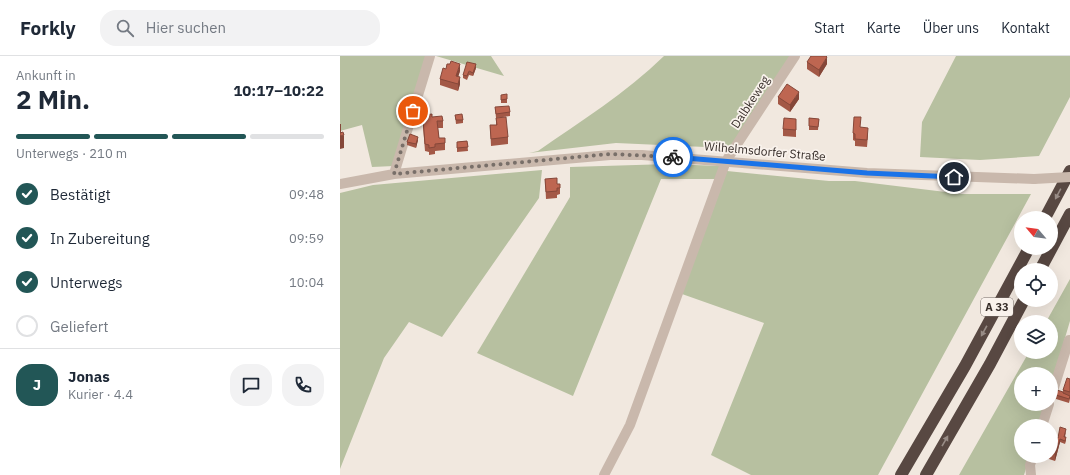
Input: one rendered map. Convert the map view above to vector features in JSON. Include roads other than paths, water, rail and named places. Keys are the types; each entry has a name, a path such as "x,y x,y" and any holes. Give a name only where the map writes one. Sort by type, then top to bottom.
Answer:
{"highway":[{"path":"1049,211 1070,171"},
{"path":"1044,263 1070,214"},
{"name":"A 33","path":"901,475 965,366 1025,255"},
{"name":"A 33","path":"926,475 1020,307"}],"street":[{"path":"394,174 430,56"},
{"name":"Dalbkeweg","path":"604,475 630,425 726,161 795,56"},
{"name":"Wilhelmsdorfer Straße","path":"340,184 394,174 610,154 726,161 867,173 1034,179 1070,177"},
{"path":"1058,375 1069,340"},
{"path":"1031,463 1031,475"}]}
